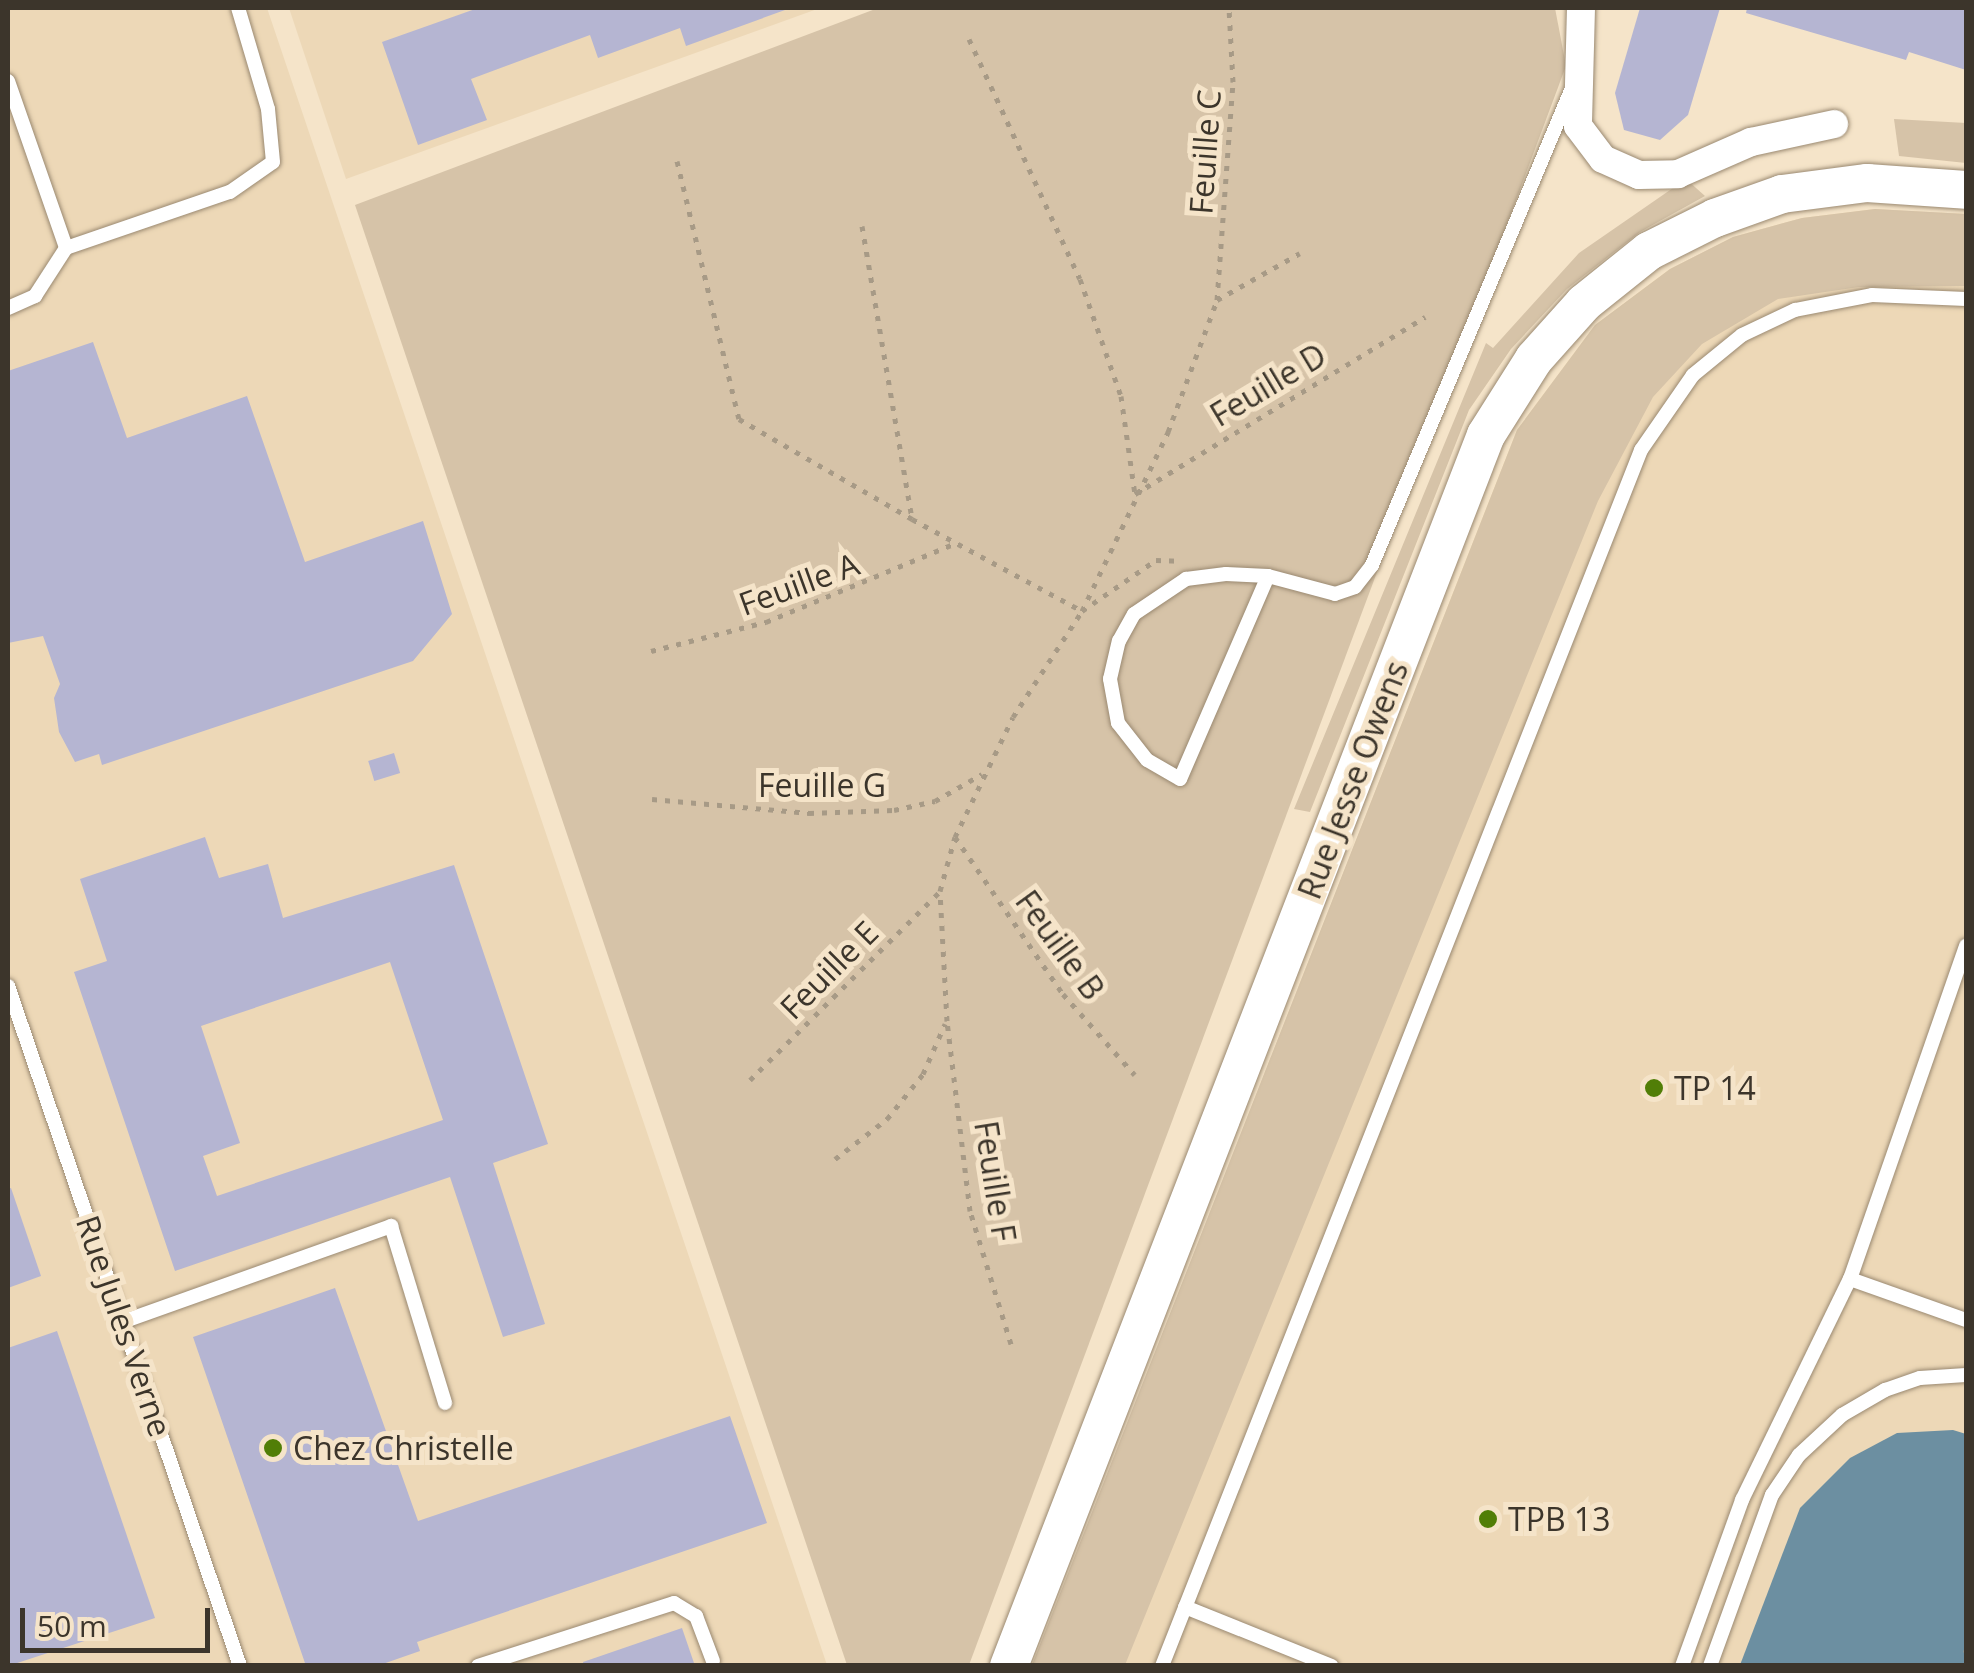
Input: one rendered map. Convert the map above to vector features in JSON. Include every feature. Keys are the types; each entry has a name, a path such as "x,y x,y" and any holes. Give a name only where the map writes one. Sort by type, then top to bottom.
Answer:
{"main road":[{"name":"Rue Jesse Owens","path":"1009,1666 1486,435 1534,359 1584,303 1649,251 1715,218 1782,194 1866,183 1966,190"}],"street":[{"path":"1581,8 1578,126 1604,158 1639,175 1678,174 1751,142 1834,124"}],"lane":[{"path":"8,308 35,296 66,248 230,192 273,162 268,109 238,8"},
{"path":"1268,576 1180,779 1147,760 1118,722 1110,678 1134,614 1186,579 1226,574 1268,576 1335,594 1356,587 1372,566 1580,69"},
{"path":"8,80 14,126 66,248"},
{"path":"1162,1666 1641,450 1692,376 1742,335 1795,310 1872,295 1966,299"},
{"path":"1682,1666 1742,1500 1850,1280 1966,946"},
{"name":"Rue Jules Verne","path":"8,986 240,1666"},
{"path":"122,1322 390,1226 445,1404"},
{"path":"1850,1280 1966,1320"},
{"path":"1710,1666 1772,1495 1799,1454 1842,1416 1885,1390 1920,1378 1966,1375"},
{"path":"478,1666 674,1603 696,1616 713,1661"},
{"path":"1185,1607 1332,1666"}],"path":[{"name":"Feuille C","path":"940,891 955,837 984,772 1082,611 1168,432 1217,300 1233,82 1229,8"},
{"path":"968,39 1080,279 1121,396 1135,494"},
{"path":"677,161 739,419 1082,611 1156,560 1226,574"},
{"path":"862,226 912,519"},
{"path":"1217,300 1300,254"},
{"name":"Feuille D","path":"1135,494 1425,317"},
{"name":"Feuille A","path":"651,651 766,622 956,543"},
{"name":"Feuille G","path":"652,799 808,813 894,810 935,801 984,772"},
{"name":"Feuille B","path":"955,837 1063,994 1135,1075"},
{"name":"Feuille F","path":"940,891 947,1021 970,1212 1011,1344"},
{"name":"Feuille E","path":"750,1080 940,891"},
{"path":"835,1159 887,1119 922,1074 947,1021"}],"shaded area":[{"path":"8,8 267,8 827,1665 8,1666"},
{"path":"289,8 820,8 346,179"},
{"path":"878,8 1555,8 1566,66 969,1665 847,1665 355,205"},
{"path":"1894,119 1966,123 1966,163 1899,156"},
{"path":"1686,179 1705,196 1640,232 1567,289 1511,349 1469,410 1310,812 1294,809 1486,343 1493,348 1579,253"},
{"path":"1875,209 1966,214 1966,1665 1032,1666 1517,430 1595,325 1670,269 1733,237 1802,218"},
{"path":"1875,209 1966,214 1966,286 1859,287 1778,299 1702,344 1653,397 1598,501 1125,1665 1032,1665 1517,430 1595,325 1670,269 1733,237 1802,218"}],"water":[{"path":"1953,1430 1966,1434 1966,1665 1740,1665 1800,1508 1850,1458 1897,1433"}],"building":[{"path":"478,8 785,10 686,46 680,28 598,58 590,35 471,79 487,120 418,145 382,42"},
{"path":"1640,8 1720,8 1688,115 1660,140 1624,130 1615,93"},
{"path":"1747,8 1966,8 1966,70 1909,52 1906,60 1746,13"},
{"path":"93,342 127,438 247,396 305,562 423,521 452,614 413,661 102,765 99,754 75,762 59,732 54,698 60,684 43,636 8,643 8,371"},
{"path":"394,753 400,773 374,781 368,761"},
{"path":"205,837 219,878 268,864 283,918 454,865 548,1144 493,1163 545,1324 503,1337 450,1177 175,1271 74,972 107,961 80,879","holes":["390,962 443,1120 217,1196 203,1156 240,1143 201,1026"]},
{"path":"11,1188 41,1276 8,1288 8,1189"},
{"path":"335,1288 418,1521 730,1416 767,1523 417,1642 420,1651 377,1666 306,1666 193,1337"},
{"path":"57,1331 155,1618 8,1666 8,1348"},
{"path":"682,1628 695,1666 584,1666 583,1662"}],"place":[{"name":"TP 14","path":"1654,1088"},
{"name":"Chez Christelle","path":"273,1448"},
{"name":"TPB 13","path":"1488,1519"}]}
